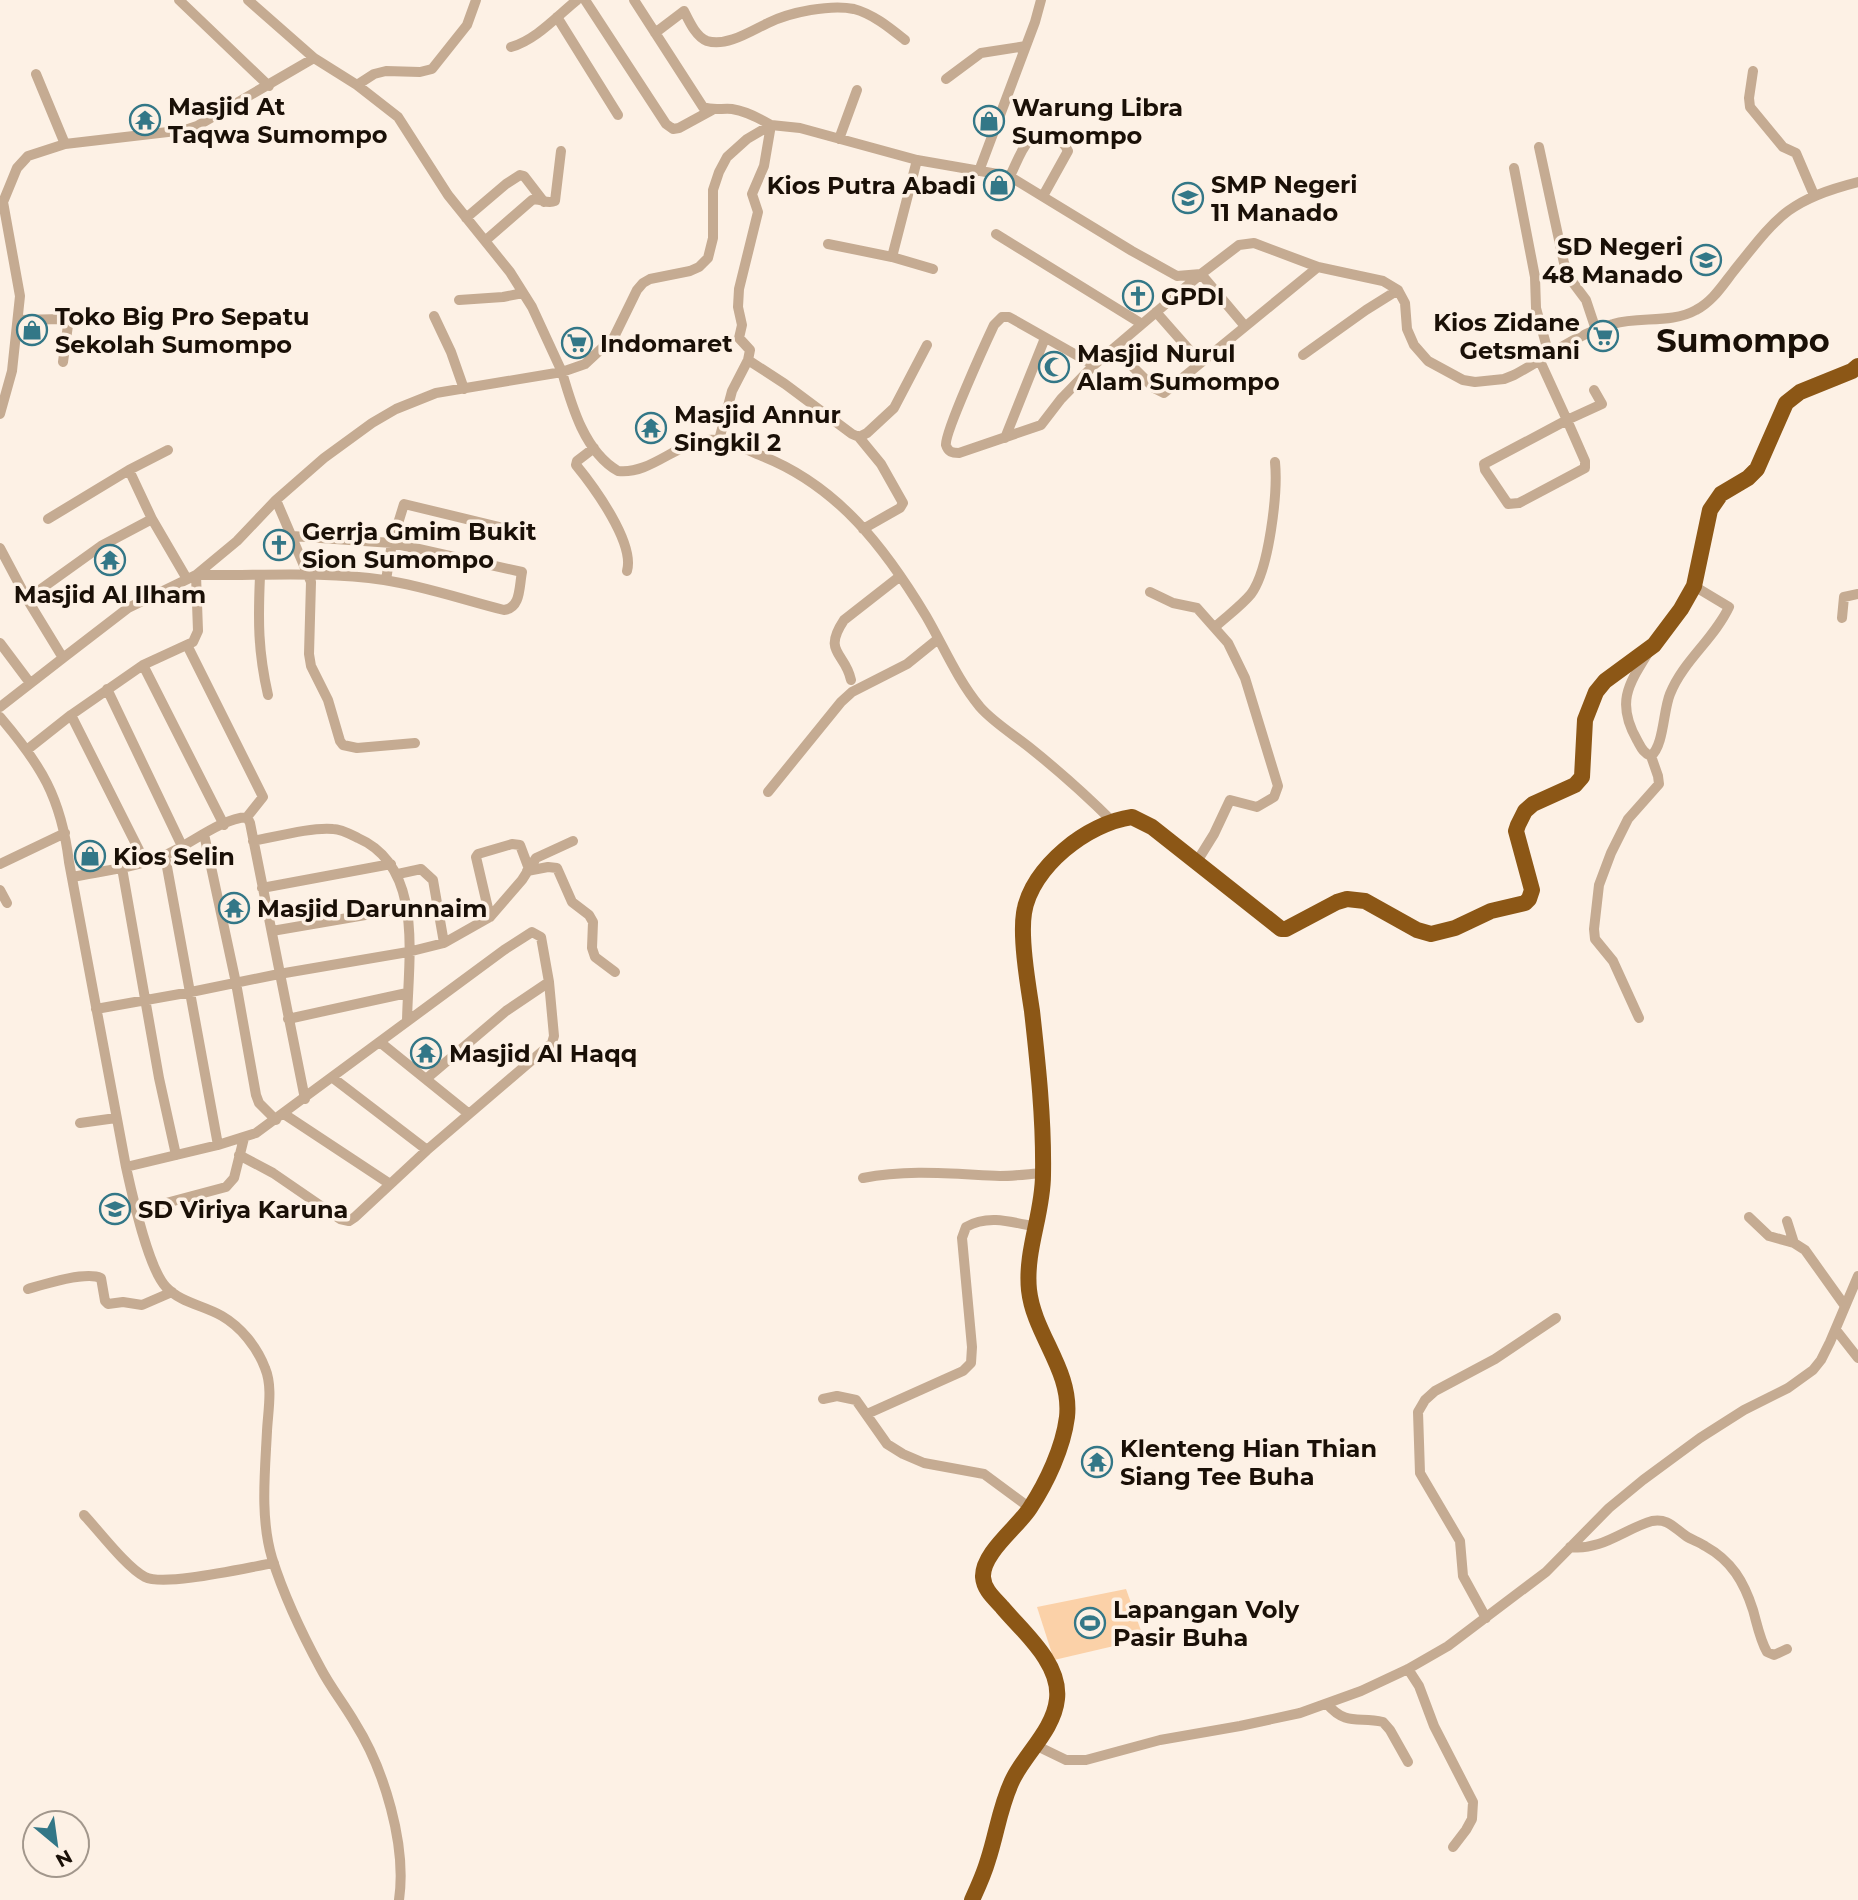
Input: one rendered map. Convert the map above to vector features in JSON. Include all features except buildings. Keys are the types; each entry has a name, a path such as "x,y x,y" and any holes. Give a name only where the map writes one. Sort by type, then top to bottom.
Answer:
{"highway":[{"path":"972,1900 988,1862 1000,1810 1014,1777 1055,1710 1058,1698 1053,1670 989,1593 983,1575 990,1555 1030,1508 1048,1475 1057,1453 1067,1410 1062,1373 1036,1317 1029,1290 1030,1248 1040,1212 1044,1173 1041,1085 1026,965 1024,913 1042,872 1083,837 1113,821 1132,817 1143,822 1280,929 1286,929 1337,902 1353,899 1365,901 1417,930 1431,934 1455,928 1491,911 1524,903 1529,899 1532,890 1516,831 1521,818 1533,804 1579,782 1583,769 1585,720 1596,692 1605,681 1654,645 1682,609 1694,586 1710,510 1721,494 1748,478 1757,469 1786,403 1800,392 1841,376 1858,366"}],"street":[{"path":"179,0 269,86"},
{"path":"248,0 314,58 357,85 398,117 448,195 523,293 549,341 577,417 594,448 611,467 618,471 638,471 705,440 719,440 789,467 840,503 863,529 926,617 952,667 982,709 1078,787 1113,821"},
{"path":"357,85 374,74 386,71 421,72 432,69 467,24 476,0"},
{"path":"511,47 533,36 577,0"},
{"path":"585,0 666,124 673,129 679,128 712,110"},
{"path":"634,0 703,107 712,110 731,109 750,114 771,125 800,128 917,160 1010,176 1177,276 1201,274"},
{"path":"676,0 697,34 705,40 734,39 795,13 840,8 865,13 905,40"},
{"path":"979,171 1041,0"},
{"path":"655,33 684,11"},
{"path":"556,17 618,115"},
{"path":"946,79 981,53 1026,46"},
{"path":"0,414 12,371 20,296 2,215 3,202 17,168 27,156 65,144 197,127 314,58"},
{"path":"1754,71 1749,98 1751,107 1783,147 1796,153 1814,195"},
{"path":"36,74 65,144"},
{"path":"839,139 857,90"},
{"path":"719,440 732,391 748,360 750,349 739,338 742,325 738,307 739,289 758,212 752,194 764,166 771,125"},
{"path":"0,707 128,608 192,577 237,541 276,500 324,458 372,423 436,393 562,372 585,364 614,337 643,283 650,279 690,271 708,258 713,238 713,190 719,172 727,157 747,139 771,125"},
{"path":"1010,176 1028,141 1043,132 1053,137 1066,145 1068,151 1043,196"},
{"path":"1539,147 1564,263 1571,280 1586,300 1596,330"},
{"path":"485,240 532,200 550,203 556,199 561,151"},
{"path":"892,257 917,160"},
{"path":"1514,168 1535,277 1535,301 1544,358 1567,420 1586,461 1585,468 1519,503 1508,504 1485,470 1484,464 1567,420 1602,404 1594,390"},
{"path":"467,218 520,175 524,176 544,202"},
{"path":"1094,365 1009,317 999,318 993,325 946,441 951,453 959,453 1041,425 1061,399 1094,365 1239,245 1254,243 1318,267 1383,281 1398,290 1405,303 1407,329 1413,345 1427,361 1463,380 1487,382 1504,379 1614,323 1672,318 1693,312 1705,305 1772,223 1791,207 1814,195 1858,182"},
{"path":"996,234 1142,324"},
{"path":"828,244 892,257 933,269"},
{"path":"1115,349 1159,392 1164,393 1318,267"},
{"path":"1201,274 1244,325"},
{"path":"1303,355 1398,290"},
{"path":"459,300 523,293"},
{"path":"1156,312 1200,362"},
{"path":"434,316 464,388"},
{"path":"18,320 62,319 68,326 63,362"},
{"path":"1005,438 1045,338"},
{"path":"858,436 867,433 894,408 927,345"},
{"path":"748,360 858,436 881,464 903,502 900,508 863,529"},
{"path":"594,448 576,464 604,505 620,535 629,562 627,571"},
{"path":"48,519 167,450"},
{"path":"1215,627 1251,594 1258,579 1274,508 1277,480 1275,463"},
{"path":"28,749 143,665 187,645 196,637 198,631 192,577 152,519 129,470"},
{"path":"276,500 309,574 312,589 309,654 328,700 340,741 344,745 356,747 415,743"},
{"path":"386,580 402,507 408,503 532,535"},
{"path":"27,599 101,547 152,519"},
{"path":"192,577 309,574 386,580 504,610 516,604 522,572 392,543 292,536"},
{"path":"0,548 63,658"},
{"path":"260,576 257,629 268,695"},
{"path":"851,680 834,649 838,629 844,620 899,577"},
{"path":"1651,756 1657,748 1668,700 1675,683 1728,608 1726,604 1694,586"},
{"path":"1150,592 1173,603 1197,608 1228,643 1241,669 1278,788 1272,800 1257,807 1230,800 1196,863"},
{"path":"1842,618 1844,597 1858,594"},
{"path":"768,792 852,692 907,664 938,639"},
{"path":"0,643 30,683"},
{"path":"72,877 122,868 165,856 204,834 247,817 263,797 187,645"},
{"path":"1639,1018 1614,961 1595,939 1594,929 1599,885 1611,853 1628,819 1658,784 1651,756 1645,753 1630,728 1626,696 1630,681 1654,645"},
{"path":"143,665 224,825"},
{"path":"107,689 182,846"},
{"path":"71,715 145,862"},
{"path":"0,717 28,749 50,786 65,833 126,1167 136,1211 159,1276 172,1292 222,1316 242,1331 256,1349 266,1369 269,1388 265,1457 266,1526 274,1563 285,1594 321,1669 355,1723 384,1786 398,1847 398,1900"},
{"path":"247,817 305,1099"},
{"path":"253,841 335,829 374,846 391,864 398,874 406,908 407,1021"},
{"path":"0,864 65,833"},
{"path":"204,834 259,1103 390,1184"},
{"path":"96,1009 408,952 444,943 490,917 543,853 573,841"},
{"path":"490,917 478,854 512,844 520,845 528,870"},
{"path":"165,856 218,1145"},
{"path":"262,888 391,864"},
{"path":"122,868 159,1078 177,1155"},
{"path":"528,870 557,868 572,902 589,915 593,922 592,948 595,957 615,972"},
{"path":"398,874 421,869 433,880 444,943"},
{"path":"0,890 7,903"},
{"path":"272,931 406,908"},
{"path":"126,1167 244,1138 262,1130 407,1021 532,932 538,934 543,942 549,982 554,1036 552,1043 427,1150 355,1217 345,1221 273,1173 239,1155"},
{"path":"426,1079 506,1011 549,982"},
{"path":"288,1019 407,993"},
{"path":"381,1043 469,1114"},
{"path":"333,1077 427,1150"},
{"path":"80,1123 116,1118"},
{"path":"136,1211 226,1187 234,1178 244,1138"},
{"path":"863,1178 920,1172 1002,1176 1044,1173"},
{"path":"1749,1217 1769,1236 1794,1243 1810,1255 1845,1306"},
{"path":"867,1414 963,1371 971,1363 972,1347 962,1238 966,1227 979,1219 1036,1227"},
{"path":"1787,1221 1794,1243"},
{"path":"28,1289 95,1275 101,1278 105,1301 108,1304 123,1301 142,1305 172,1292"},
{"path":"1035,1745 1066,1759 1086,1760 1126,1748 1300,1713 1361,1691 1408,1669 1448,1646 1546,1572 1609,1508 1643,1479 1700,1438 1801,1380 1821,1360 1858,1276"},
{"path":"1486,1618 1464,1576 1460,1541 1421,1477 1418,1412 1434,1391 1495,1359 1556,1318"},
{"path":"1836,1330 1858,1358"},
{"path":"823,1399 837,1396 856,1400 887,1444 903,1454 924,1463 984,1474 1030,1508"},
{"path":"85,1515 130,1566 144,1577 155,1580 274,1563"},
{"path":"1570,1548 1581,1549 1601,1544 1652,1521 1660,1520 1673,1525 1684,1535 1707,1547 1730,1565 1739,1576 1745,1586 1767,1652 1774,1655 1787,1649"},
{"path":"1408,1669 1419,1686 1434,1726 1473,1802 1472,1819 1453,1847"},
{"path":"1326,1704 1349,1719 1383,1722 1408,1762"}],"shaded area":[{"name":"Lapangan Voly Pasir Buha","path":"1126,1589 1144,1639 1054,1660 1037,1607"}],"place":[{"name":"Masjid At Taqwa Sumompo","path":"145,120"},
{"name":"Warung Libra Sumompo","path":"989,121"},
{"name":"Kios Putra Abadi","path":"999,185"},
{"name":"SMP Negeri 11 Manado","path":"1188,198"},
{"name":"SD Negeri 48 Manado","path":"1706,260"},
{"name":"GPDI","path":"1138,296"},
{"name":"Toko Big Pro Sepatu Sekolah Sumompo","path":"32,330"},
{"name":"Kios Zidane Getsmani","path":"1603,336"},
{"name":"Indomaret","path":"577,343"},
{"name":"Masjid Nurul Alam Sumompo","path":"1054,367"},
{"name":"Masjid Annur Singkil 2","path":"651,428"},
{"name":"Gerrja Gmim Bukit Sion Sumompo","path":"279,545"},
{"name":"Masjid Al Ilham","path":"110,560"},
{"name":"Kios Selin","path":"90,856"},
{"name":"Masjid Darunnaim","path":"234,908"},
{"name":"Masjid Al Haqq","path":"426,1053"},
{"name":"SD Viriya Karuna","path":"115,1209"},
{"name":"Klenteng Hian Thian Siang Tee Buha","path":"1097,1462"},
{"name":"Lapangan Voly Pasir Buha","path":"1090,1623"}],"district":[{"name":"Sumompo","path":"1743,340"}]}
